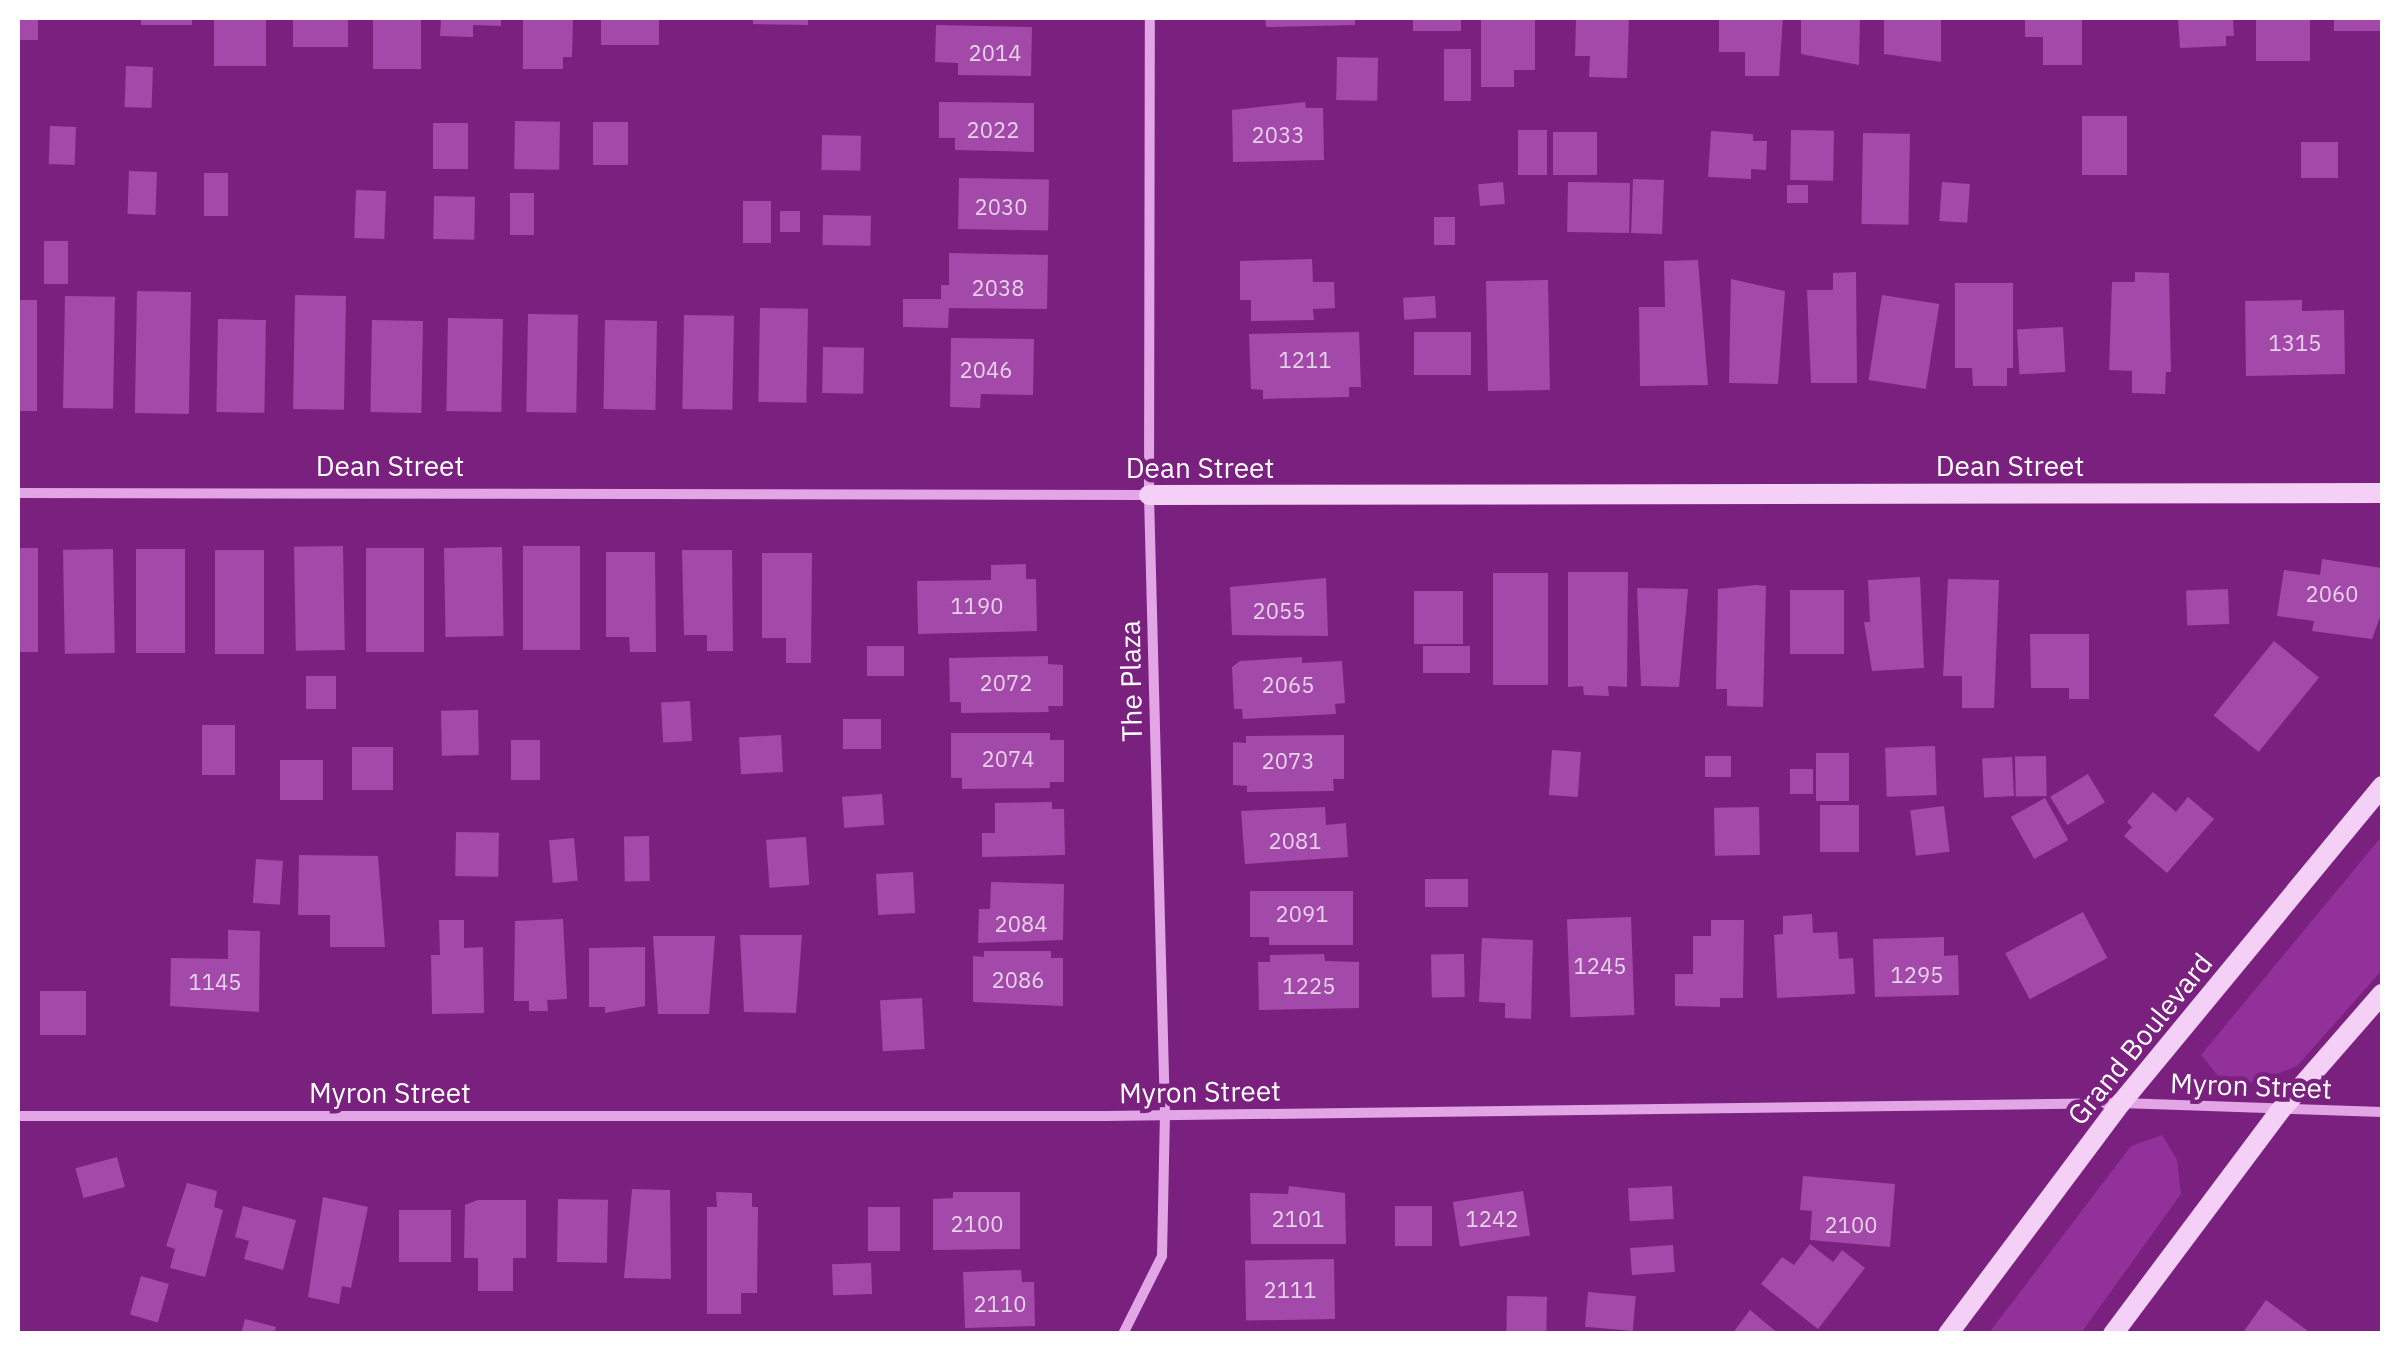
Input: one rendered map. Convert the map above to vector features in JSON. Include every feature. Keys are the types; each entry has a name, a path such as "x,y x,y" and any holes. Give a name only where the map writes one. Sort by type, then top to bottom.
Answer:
{"street":[{"name":"The Plaza","path":"1123,1334 1162,1256 1165,1114 1149,496 1150,18"},
{"name":"Dean Street","path":"18,493 2382,493"},
{"name":"Grand Boulevard","path":"1948,1334 2122,1103 2382,786"},
{"path":"2114,1334 2279,1112 2382,994"},
{"name":"Myron Street","path":"18,1116 1165,1114 2122,1103 2279,1112 2382,1112"}],"shaded area":[{"path":"2382,836 2382,970 2297,1066 2257,1082 2223,1082 2201,1055"},
{"path":"2162,1135 2177,1160 2181,1194 2081,1333 1989,1333 2131,1146"}],"building":[{"path":"18,18 38,18 38,40 18,40"},
{"path":"141,18 192,18 192,25 141,25"},
{"path":"214,18 266,18 266,66 214,66"},
{"path":"293,18 348,18 348,47 293,47"},
{"path":"373,18 421,18 421,69 373,69"},
{"path":"441,18 501,18 501,26 473,25 473,37 440,36"},
{"path":"523,18 573,18 572,57 563,57 563,69 523,69"},
{"path":"601,18 659,18 659,45 601,45"},
{"path":"753,18 808,18 808,25 753,24"},
{"path":"1265,18 1355,18 1355,25 1266,27"},
{"path":"1413,18 1461,18 1461,31 1413,31"},
{"path":"1481,18 1535,18 1535,70 1514,70 1514,87 1481,87"},
{"path":"1576,18 1629,18 1627,78 1589,77 1590,56 1575,56"},
{"path":"1719,18 1783,18 1779,76 1745,76 1745,52 1719,52"},
{"path":"1801,18 1860,18 1859,65 1801,54"},
{"path":"1884,18 1941,18 1941,62 1884,54"},
{"path":"2025,18 2082,18 2082,65 2043,65 2043,37 2025,37"},
{"path":"2178,18 2233,18 2234,36 2226,36 2226,46 2180,48"},
{"path":"2256,18 2310,18 2310,61 2256,61"},
{"path":"2334,18 2382,18 2382,31 2334,31"},
{"path":"936,25 1032,27 1031,76 958,75 958,63 935,62"},
{"path":"1444,49 1471,49 1471,101 1444,101"},
{"path":"1337,57 1378,58 1377,101 1336,100"},
{"path":"126,66 153,67 152,108 125,107"},
{"path":"939,102 1034,103 1034,152 955,150 955,138 939,138"},
{"path":"1305,102 1306,108 1323,108 1324,160 1233,162 1232,110"},
{"path":"2082,116 2127,116 2127,175 2082,175"},
{"path":"515,121 560,122 559,170 514,169"},
{"path":"593,122 628,122 628,165 593,165"},
{"path":"433,123 468,123 468,169 433,169"},
{"path":"50,126 76,127 75,165 49,164"},
{"path":"1518,130 1547,130 1547,175 1518,175"},
{"path":"1791,130 1834,131 1833,181 1790,180"},
{"path":"1711,131 1753,134 1753,141 1767,141 1766,170 1751,169 1751,179 1708,177"},
{"path":"1553,132 1597,132 1597,175 1553,175"},
{"path":"1863,133 1910,134 1908,225 1861,224"},
{"path":"822,135 861,136 860,171 821,170"},
{"path":"2301,142 2338,142 2338,178 2301,178"},
{"path":"129,171 157,172 155,215 127,214"},
{"path":"204,173 228,173 228,216 204,216"},
{"path":"959,178 1049,180 1048,231 958,229"},
{"path":"1633,179 1664,180 1662,234 1631,233"},
{"path":"1503,182 1505,204 1480,206 1478,184"},
{"path":"1568,182 1630,183 1629,233 1567,232"},
{"path":"1942,182 1970,184 1967,223 1939,221"},
{"path":"1787,185 1808,185 1808,203 1787,203"},
{"path":"356,190 386,191 384,239 354,238"},
{"path":"510,193 534,193 534,235 510,235"},
{"path":"434,196 475,197 474,240 433,239"},
{"path":"743,201 771,201 771,243 743,243"},
{"path":"780,211 800,211 800,232 780,232"},
{"path":"823,215 871,216 870,246 822,245"},
{"path":"1434,217 1455,217 1455,245 1434,245"},
{"path":"44,241 68,241 68,284 44,284"},
{"path":"949,253 1048,255 1047,309 949,308 948,328 903,327 903,299 941,299 941,285 949,285"},
{"path":"1312,259 1313,282 1334,282 1335,308 1313,309 1314,320 1251,321 1251,300 1240,300 1240,261"},
{"path":"1698,260 1708,385 1640,386 1639,307 1665,307 1664,261"},
{"path":"1856,272 1857,383 1811,383 1807,290 1833,290 1833,273"},
{"path":"2135,272 2169,273 2171,372 2166,372 2165,394 2132,393 2132,371 2109,370 2112,282 2135,282"},
{"path":"1731,279 1785,291 1778,384 1729,383"},
{"path":"1548,280 1550,390 1488,391 1486,281"},
{"path":"1955,283 2013,283 2013,368 2007,368 2007,386 1973,386 1972,368 1955,368"},
{"path":"137,291 191,292 189,414 135,413"},
{"path":"295,295 346,296 344,410 293,409"},
{"path":"1882,295 1939,304 1926,389 1869,380"},
{"path":"65,296 115,297 113,409 63,408"},
{"path":"1435,296 1436,318 1404,320 1403,298"},
{"path":"18,300 37,300 37,411 18,411"},
{"path":"2302,300 2302,311 2344,310 2345,374 2246,376 2245,301"},
{"path":"760,308 808,309 806,403 758,402"},
{"path":"528,314 578,315 576,413 526,412"},
{"path":"684,315 734,316 732,410 682,409"},
{"path":"448,318 503,319 501,412 446,411"},
{"path":"218,319 266,320 264,413 216,412"},
{"path":"372,320 423,321 421,413 370,412"},
{"path":"605,320 657,321 655,410 603,409"},
{"path":"2063,327 2065,372 2019,374 2017,329"},
{"path":"1359,332 1361,387 1349,387 1349,397 1263,399 1263,390 1251,389 1249,334"},
{"path":"1414,332 1471,332 1471,375 1414,375"},
{"path":"951,338 1034,339 1033,395 981,394 980,408 950,407"},
{"path":"823,347 864,348 863,394 822,393"},
{"path":"343,546 345,650 296,651 294,547"},
{"path":"523,546 580,546 580,650 523,650"},
{"path":"502,547 504,636 446,637 444,548"},
{"path":"18,548 38,548 38,652 18,652"},
{"path":"366,548 424,548 424,652 366,652"},
{"path":"113,549 115,653 65,654 63,550"},
{"path":"136,549 185,549 185,653 136,653"},
{"path":"215,550 264,550 264,654 215,654"},
{"path":"682,550 732,550 733,651 707,651 707,635 684,635"},
{"path":"606,552 655,552 656,652 630,652 629,637 606,637"},
{"path":"762,553 812,553 811,663 786,663 786,638 762,638"},
{"path":"2322,559 2382,568 2382,612 2372,639 2312,631 2314,621 2277,616 2284,570 2320,575"},
{"path":"1026,564 1026,579 1036,579 1037,631 918,634 917,581 991,580 991,565"},
{"path":"1568,572 1628,572 1627,687 1608,686 1609,696 1584,695 1583,686 1568,687"},
{"path":"1493,573 1548,573 1548,685 1493,685"},
{"path":"1920,577 1924,668 1872,671 1864,622 1870,622 1868,580"},
{"path":"1326,578 1328,636 1232,635 1230,587"},
{"path":"1948,579 1999,580 1994,708 1962,708 1962,676 1943,676"},
{"path":"1766,586 1763,707 1727,706 1727,689 1716,689 1718,589"},
{"path":"1637,588 1688,589 1679,687 1641,686"},
{"path":"2228,589 2229,624 2187,625 2186,590"},
{"path":"1790,590 1844,590 1844,654 1790,654"},
{"path":"1414,591 1463,591 1463,644 1414,644"},
{"path":"2030,634 2089,634 2089,699 2069,699 2069,688 2031,688"},
{"path":"2274,641 2319,678 2259,752 2214,716"},
{"path":"867,646 904,646 904,676 867,676"},
{"path":"1423,646 1470,646 1470,673 1423,673"},
{"path":"1048,656 1048,664 1063,665 1063,706 1048,706 1049,712 961,713 961,702 950,702 949,658"},
{"path":"1302,657 1302,663 1342,661 1345,703 1335,704 1336,714 1243,719 1242,709 1234,709 1232,667 1240,661"},
{"path":"306,676 336,676 336,709 306,709"},
{"path":"690,701 692,741 663,742 661,703"},
{"path":"478,710 479,755 442,756 441,711"},
{"path":"843,719 881,719 881,749 843,749"},
{"path":"202,725 235,725 235,775 202,775"},
{"path":"951,733 1050,733 1050,740 1064,740 1064,782 1050,782 1050,788 962,789 962,778 951,778"},
{"path":"781,735 783,772 741,774 739,737"},
{"path":"1344,735 1344,779 1333,779 1334,791 1247,792 1247,786 1233,785 1233,742 1246,743 1246,736"},
{"path":"511,740 540,740 540,780 511,780"},
{"path":"1935,746 1937,795 1887,797 1885,748"},
{"path":"352,747 393,747 393,790 352,790"},
{"path":"1552,750 1581,752 1578,797 1549,795"},
{"path":"1816,753 1849,753 1849,801 1816,801"},
{"path":"1705,756 1731,756 1731,777 1705,777"},
{"path":"2046,756 2047,796 2016,797 2015,757"},
{"path":"2012,757 2014,796 1984,798 1982,759"},
{"path":"280,760 323,760 323,800 280,800"},
{"path":"1790,769 1813,769 1813,794 1790,794"},
{"path":"2088,774 2105,802 2067,825 2050,797"},
{"path":"2153,792 2176,812 2188,797 2214,819 2167,873 2124,836 2132,827 2127,822"},
{"path":"882,794 884,825 844,828 842,797"},
{"path":"2045,798 2068,840 2034,859 2011,817"},
{"path":"1052,802 1052,809 1064,809 1065,855 982,857 982,833 995,833 995,803"},
{"path":"1820,805 1859,805 1859,852 1820,852"},
{"path":"1944,806 1950,852 1916,856 1910,810"},
{"path":"1325,807 1326,825 1346,823 1348,857 1245,864 1241,811"},
{"path":"1759,807 1760,855 1715,856 1714,808"},
{"path":"456,832 499,833 498,877 455,876"},
{"path":"624,836 649,836 650,881 625,881"},
{"path":"806,837 809,885 769,888 766,840"},
{"path":"574,838 578,881 553,883 549,840"},
{"path":"299,855 378,856 385,947 330,947 330,915 298,915"},
{"path":"256,859 283,861 280,905 253,903"},
{"path":"913,872 915,913 878,915 876,874"},
{"path":"1425,879 1468,879 1468,907 1425,907"},
{"path":"991,882 1064,884 1063,940 978,943 979,909 990,909"},
{"path":"1250,891 1353,891 1353,945 1269,945 1269,937 1250,937"},
{"path":"2083,912 2107,958 2030,999 2005,953"},
{"path":"1812,914 1813,933 1837,932 1839,959 1853,958 1855,994 1777,998 1774,935 1783,934 1783,916"},
{"path":"1631,917 1634,1015 1570,1017 1567,919"},
{"path":"563,919 567,999 547,1000 548,1011 529,1011 529,1001 514,1001 515,921"},
{"path":"439,920 464,920 464,948 483,947 484,1013 432,1014 431,955 440,955"},
{"path":"1711,920 1744,920 1743,998 1720,998 1720,1007 1675,1006 1675,974 1693,974 1693,936 1711,936"},
{"path":"228,930 260,931 259,1012 170,1006 171,958 228,959"},
{"path":"740,935 802,935 796,1013 744,1012"},
{"path":"653,936 715,936 709,1014 658,1014"},
{"path":"1944,937 1944,956 1958,955 1959,995 1875,997 1873,939"},
{"path":"1482,938 1533,940 1531,1019 1505,1018 1505,1003 1479,1002"},
{"path":"645,947 645,1006 605,1013 605,1007 589,1007 589,948"},
{"path":"984,951 1051,951 1051,958 1063,958 1063,1006 973,1002 973,956 984,957"},
{"path":"1324,954 1325,961 1359,962 1359,1008 1259,1010 1258,962 1270,962 1270,955"},
{"path":"1464,954 1465,997 1432,998 1431,955"},
{"path":"40,991 86,991 86,1035 40,1035"},
{"path":"922,998 925,1049 883,1051 880,1000"},
{"path":"117,1157 125,1187 83,1198 75,1168"},
{"path":"1803,1176 1895,1184 1890,1247 1810,1240 1812,1211 1800,1210"},
{"path":"187,1183 217,1191 214,1207 223,1210 205,1277 170,1268 175,1249 166,1246"},
{"path":"1289,1186 1345,1193 1346,1244 1251,1244 1250,1193 1288,1194"},
{"path":"1672,1186 1674,1219 1630,1221 1628,1188"},
{"path":"632,1189 670,1190 671,1279 624,1278"},
{"path":"1523,1191 1530,1235 1460,1247 1453,1202"},
{"path":"716,1192 752,1193 752,1207 758,1207 757,1293 741,1293 741,1314 707,1314 707,1207 717,1207"},
{"path":"953,1192 1020,1192 1020,1249 933,1250 933,1199 953,1198"},
{"path":"323,1197 368,1207 351,1288 342,1286 339,1304 308,1297"},
{"path":"558,1199 608,1200 607,1263 557,1262"},
{"path":"478,1200 526,1200 526,1258 513,1258 513,1291 478,1291 478,1258 464,1258 465,1205"},
{"path":"243,1206 296,1220 283,1270 244,1259 249,1241 235,1237"},
{"path":"1395,1206 1432,1206 1432,1246 1395,1246"},
{"path":"868,1207 900,1207 900,1251 868,1251"},
{"path":"399,1210 451,1210 451,1262 399,1262"},
{"path":"1810,1244 1833,1262 1842,1250 1865,1268 1818,1329 1761,1284 1782,1257 1794,1265"},
{"path":"1673,1245 1675,1272 1632,1275 1630,1248"},
{"path":"1334,1259 1335,1319 1246,1321 1245,1261"},
{"path":"871,1263 872,1294 833,1295 832,1264"},
{"path":"1021,1270 1022,1282 1034,1282 1035,1326 965,1328 963,1272"},
{"path":"141,1276 169,1284 158,1322 130,1314"},
{"path":"1588,1292 1636,1296 1633,1331 1585,1327"},
{"path":"1507,1296 1547,1297 1546,1334 1506,1334"},
{"path":"2266,1300 2312,1334 2242,1334"},
{"path":"1750,1310 1779,1334 1732,1334"},
{"path":"245,1319 276,1327 274,1334 241,1334"}]}
